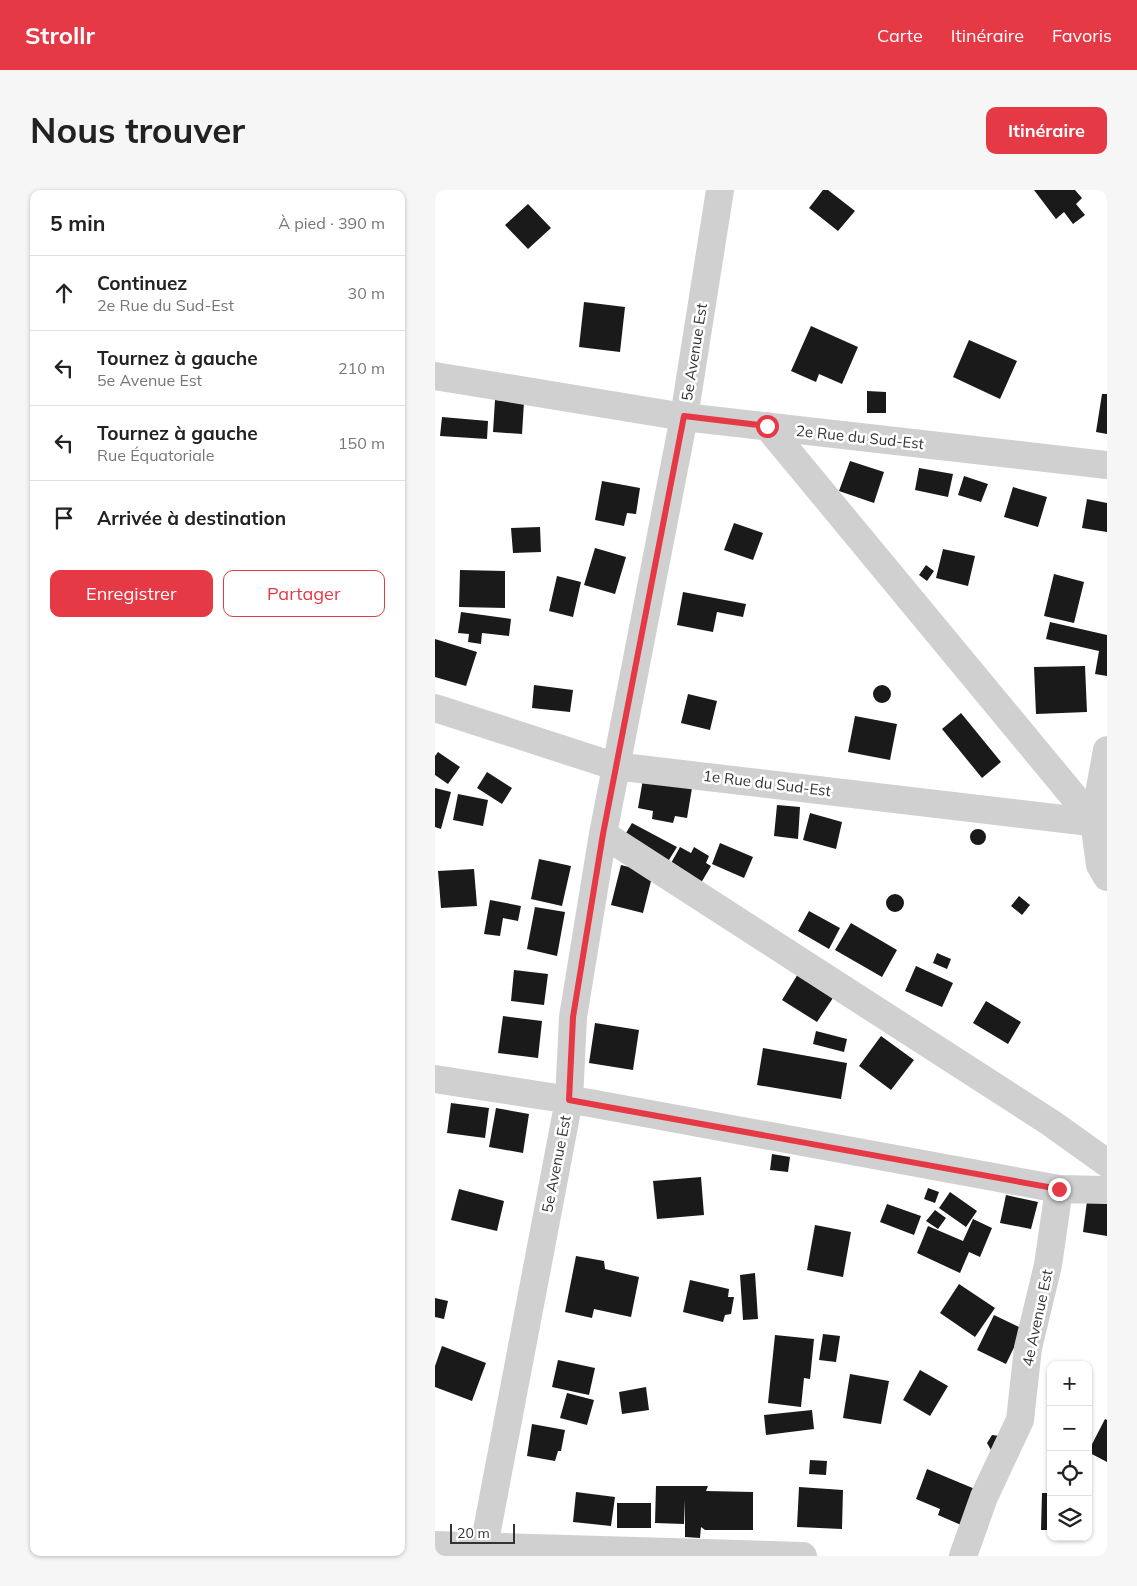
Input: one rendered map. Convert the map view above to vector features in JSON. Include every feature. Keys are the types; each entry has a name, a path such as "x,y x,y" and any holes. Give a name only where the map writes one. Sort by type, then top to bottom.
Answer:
{"street":[{"name":"5e Avenue Est","path":"485,1546 569,1100 573,1017 614,766 684,416 720,190"},
{"name":"2e Rue du Sud-Est","path":"435,376 684,416 1107,465"},
{"path":"767,426 1101,823"},
{"name":"1e Rue du Sud-Est","path":"435,708 614,766 1101,823"},
{"path":"1107,750 1101,823 1100,864 1107,877"},
{"path":"603,834 1051,1123 1107,1162"},
{"path":"435,1079 569,1100 1059,1189 1107,1190"},
{"name":"4e Avenue Est","path":"963,1556 984,1497 1020,1420 1028,1348 1048,1265 1059,1189"},
{"path":"435,1545 803,1556"}],"building":[{"path":"823,190 828,190 855,211 838,231 809,208"},
{"path":"1034,190 1075,190 1082,198 1076,204 1085,215 1073,224 1064,212 1056,219"},
{"path":"528,204 551,228 528,249 505,225"},
{"path":"584,302 625,307 620,352 579,347"},
{"path":"811,326 858,347 842,384 819,374 816,382 791,371"},
{"path":"969,340 1017,361 1000,399 953,377"},
{"path":"867,391 886,392 886,413 867,413"},
{"path":"1102,394 1107,394 1107,434 1096,432"},
{"path":"495,400 524,402 522,434 493,432"},
{"path":"442,417 488,421 487,439 440,436"},
{"path":"850,461 884,472 874,503 839,491"},
{"path":"919,468 953,474 948,497 915,490"},
{"path":"964,476 988,484 981,502 958,495"},
{"path":"602,481 640,488 636,514 627,513 624,526 595,520"},
{"path":"1013,487 1047,497 1038,527 1004,517"},
{"path":"1087,499 1107,503 1107,532 1082,528"},
{"path":"734,523 763,533 753,560 724,550"},
{"path":"540,527 541,552 513,553 511,528"},
{"path":"595,548 626,557 615,594 584,585"},
{"path":"943,549 975,556 968,586 936,578"},
{"path":"926,565 934,571 927,581 919,575"},
{"path":"460,570 505,571 505,608 459,607"},
{"path":"1054,574 1084,582 1074,623 1044,616"},
{"path":"557,576 581,582 573,617 549,611"},
{"path":"683,592 746,604 743,617 717,612 713,632 677,625"},
{"path":"461,612 511,619 509,636 482,633 481,644 468,642 469,634 458,633"},
{"path":"1050,622 1107,635 1107,676 1095,674 1099,651 1046,639"},
{"path":"435,639 477,652 466,686 435,677"},
{"path":"1085,666 1087,712 1036,714 1034,667"},
{"path":"534,685 573,690 570,712 532,708"},
{"path":"878,685 886,685 891,690 889,701 878,703 873,698 873,690"},
{"path":"688,694 717,701 710,730 681,723"},
{"path":"961,713 1001,762 982,778 942,729"},
{"path":"855,716 897,724 890,760 848,752"},
{"path":"438,752 460,767 448,784 435,775 435,756"},
{"path":"487,772 512,788 502,804 477,788"},
{"path":"643,779 692,788 687,818 675,816 673,823 652,819 653,811 638,808"},
{"path":"435,788 451,792 441,829 435,827"},
{"path":"458,794 488,800 483,826 453,820"},
{"path":"777,805 800,807 798,839 774,836"},
{"path":"810,813 842,822 836,849 803,840"},
{"path":"632,823 677,847 667,863 630,843 626,833"},
{"path":"978,829 984,831 986,837 984,843 978,845 972,843 970,837 972,831"},
{"path":"720,843 753,857 744,878 712,864"},
{"path":"680,847 691,853 694,847 709,856 706,863 711,866 701,883 670,865"},
{"path":"539,859 571,866 562,906 531,899"},
{"path":"621,865 653,873 643,913 611,905"},
{"path":"474,869 477,906 441,908 438,871"},
{"path":"895,894 901,897 904,903 901,909 895,912 889,909 886,903 889,897"},
{"path":"1019,896 1030,905 1022,915 1011,906"},
{"path":"490,900 521,906 518,921 503,918 500,936 484,934"},
{"path":"535,907 565,912 557,956 527,949"},
{"path":"809,911 840,928 829,949 798,931"},
{"path":"851,923 897,950 882,977 835,950"},
{"path":"937,953 951,959 947,969 933,963"},
{"path":"916,966 953,983 942,1007 905,991"},
{"path":"801,969 837,992 817,1022 782,1000"},
{"path":"514,970 548,974 544,1005 511,1001"},
{"path":"986,1001 1021,1022 1008,1044 973,1023"},
{"path":"503,1016 542,1021 538,1058 498,1053"},
{"path":"595,1023 639,1030 633,1070 589,1063"},
{"path":"816,1031 847,1039 844,1052 813,1044"},
{"path":"881,1036 914,1060 891,1090 859,1066"},
{"path":"763,1048 847,1063 841,1099 757,1085"},
{"path":"451,1103 489,1108 485,1138 447,1133"},
{"path":"496,1108 529,1114 523,1153 489,1147"},
{"path":"772,1154 790,1157 788,1172 770,1170"},
{"path":"701,1177 704,1215 657,1219 653,1181"},
{"path":"928,1188 939,1192 935,1203 924,1199"},
{"path":"459,1189 504,1201 497,1231 451,1220"},
{"path":"950,1192 977,1211 966,1227 939,1208"},
{"path":"1006,1195 1038,1202 1031,1229 1000,1223"},
{"path":"1087,1201 1107,1204 1107,1236 1083,1232"},
{"path":"887,1204 921,1216 914,1235 880,1222"},
{"path":"935,1210 946,1218 938,1229 926,1221"},
{"path":"973,1219 992,1228 980,1257 969,1252 960,1273 917,1253 928,1226 963,1241"},
{"path":"815,1225 851,1232 843,1277 807,1270"},
{"path":"576,1256 604,1261 605,1269 639,1277 631,1317 594,1309 592,1318 565,1312"},
{"path":"755,1273 758,1319 743,1320 740,1275"},
{"path":"690,1280 729,1289 728,1297 734,1297 731,1314 725,1315 723,1322 683,1312"},
{"path":"959,1284 995,1308 975,1337 940,1313"},
{"path":"435,1298 448,1301 444,1319 435,1317"},
{"path":"994,1315 1023,1329 1006,1364 977,1350"},
{"path":"823,1334 840,1336 836,1362 819,1360"},
{"path":"775,1335 814,1339 810,1379 804,1378 801,1407 768,1403"},
{"path":"442,1346 486,1363 472,1401 435,1387 435,1366"},
{"path":"558,1360 595,1368 589,1395 552,1387"},
{"path":"920,1370 948,1386 930,1416 903,1400"},
{"path":"850,1374 889,1381 881,1424 843,1418"},
{"path":"646,1387 649,1410 622,1414 619,1392"},
{"path":"567,1393 594,1400 587,1425 560,1418"},
{"path":"812,1410 814,1429 766,1435 764,1415"},
{"path":"1105,1419 1107,1420 1107,1462 1092,1454 1092,1444"},
{"path":"532,1424 565,1430 561,1451 558,1451 555,1461 527,1456"},
{"path":"992,1435 1000,1436 991,1450 987,1443"},
{"path":"810,1460 827,1461 826,1475 809,1474"},
{"path":"927,1469 975,1489 961,1525 938,1515 940,1509 916,1499"},
{"path":"656,1486 708,1486 706,1491 753,1492 753,1530 705,1530 701,1527 700,1538 685,1537 685,1500 684,1524 655,1523"},
{"path":"799,1487 843,1490 842,1529 797,1527"},
{"path":"576,1492 615,1497 611,1526 573,1522"},
{"path":"1042,1493 1047,1493 1047,1530 1041,1530"},
{"path":"617,1503 651,1503 651,1528 617,1528"}],"route":[{"path":"767,426 684,416 614,766 573,1017 569,1100 1059,1189"}]}
